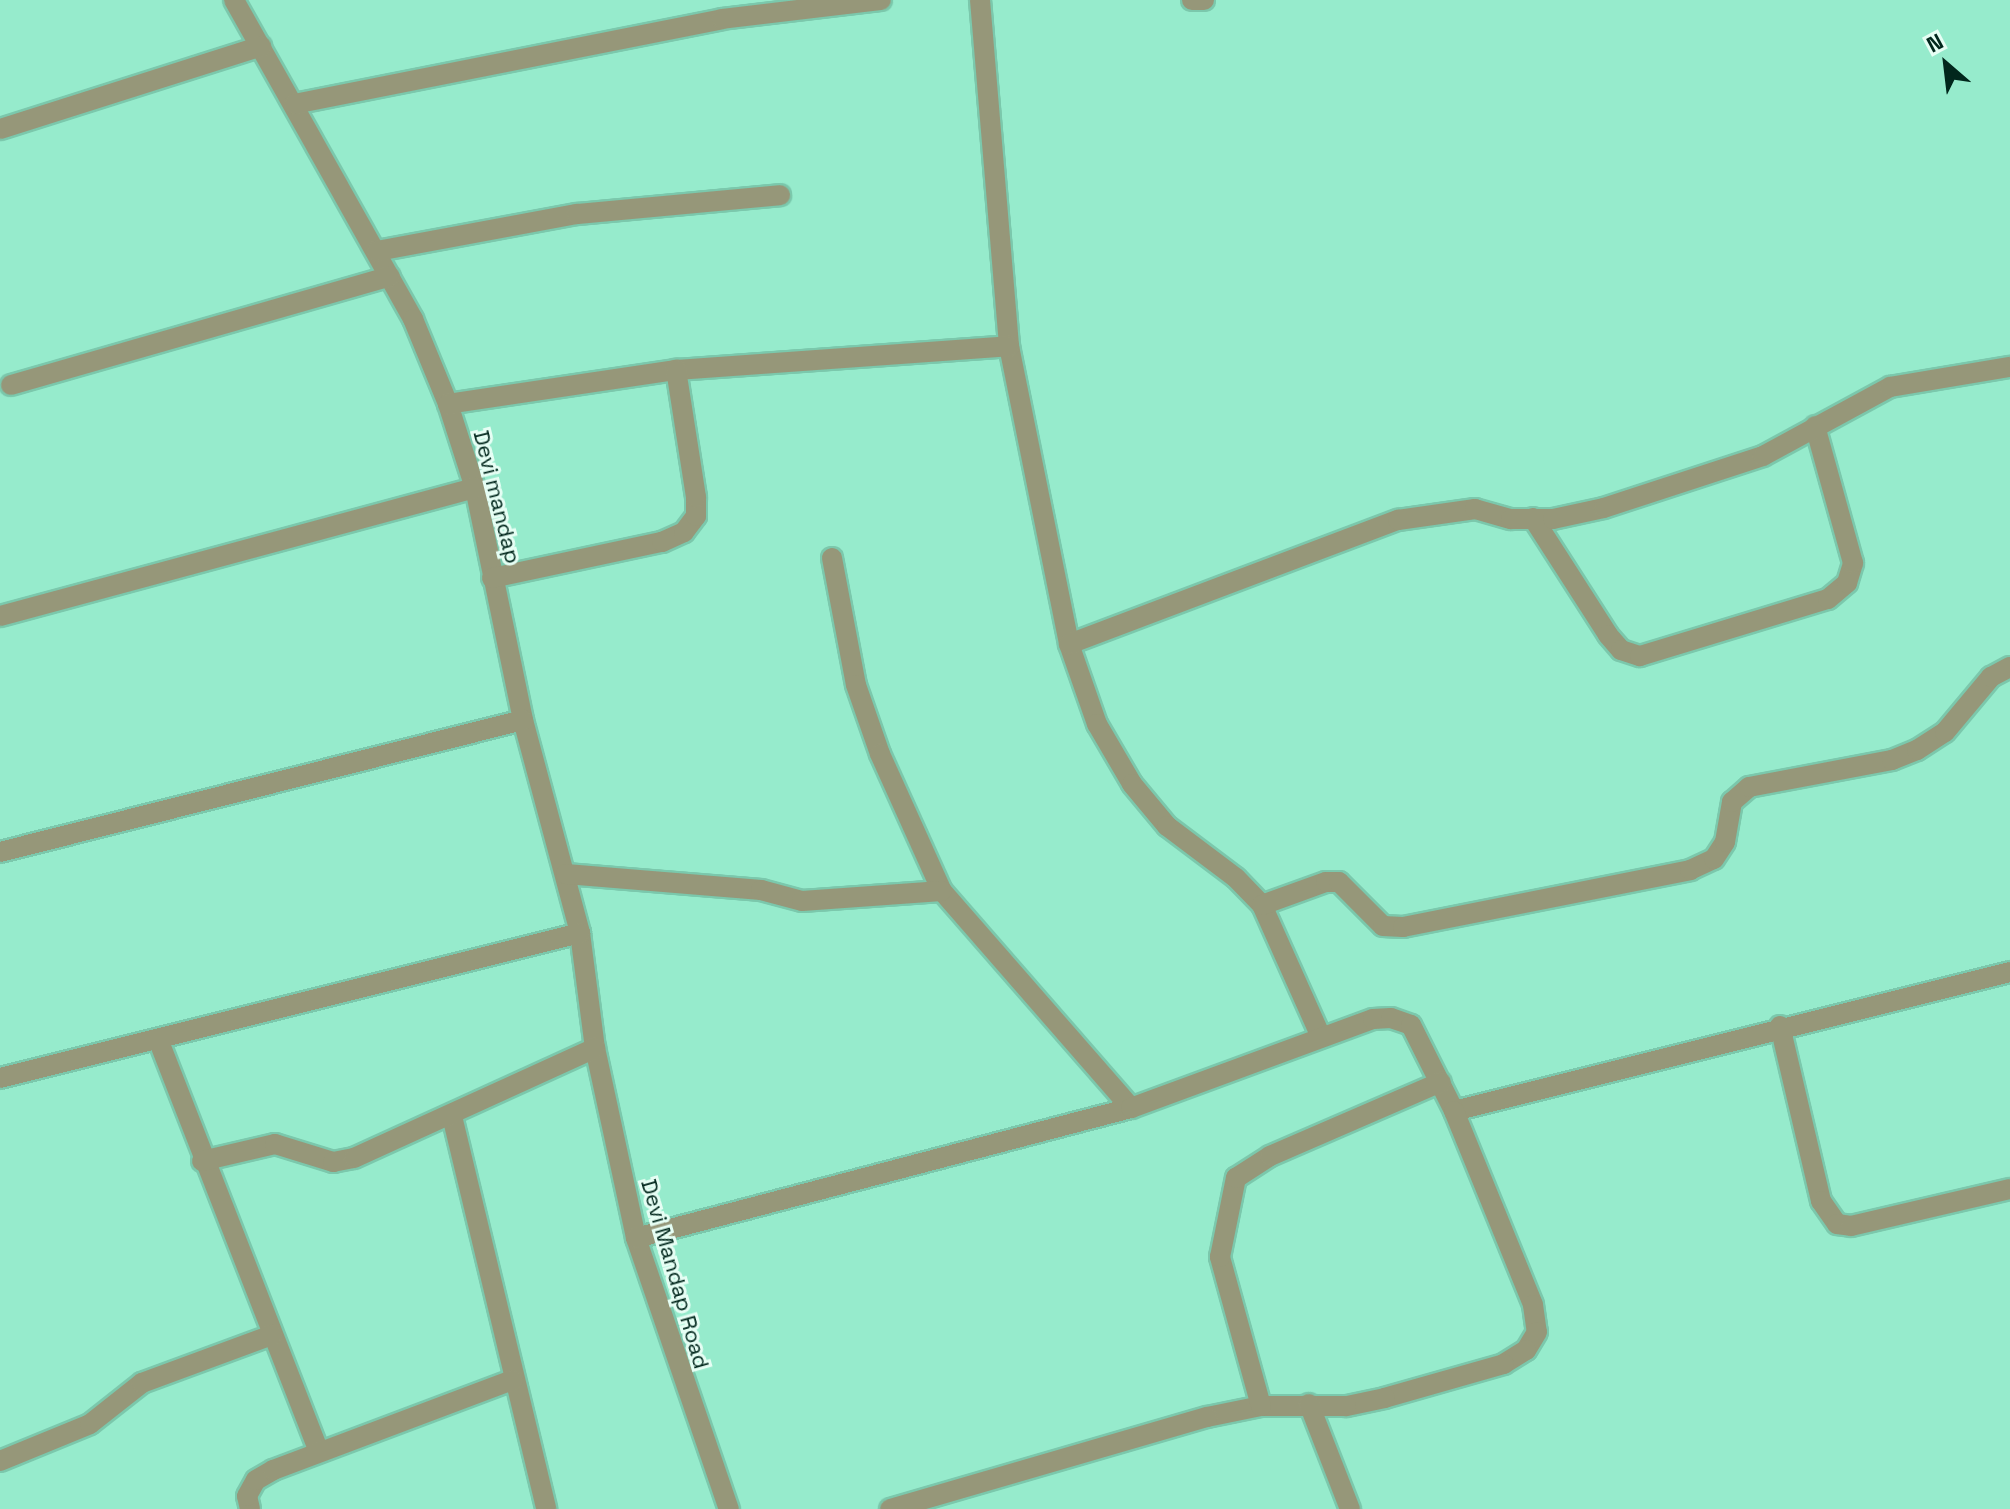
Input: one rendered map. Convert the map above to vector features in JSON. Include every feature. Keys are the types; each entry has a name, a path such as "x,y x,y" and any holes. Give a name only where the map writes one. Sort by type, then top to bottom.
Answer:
{"street":[{"name":"Devi mandap","path":"234,0 377,251 448,404 475,488 523,720 580,933 595,1048"},
{"path":"294,104 722,19 881,0"},
{"path":"980,0 1009,346 1069,644 1097,724 1132,784 1167,826 1236,878 1262,905 1321,1037"},
{"path":"1192,0 1204,0"},
{"path":"0,129 261,46"},
{"path":"377,251 577,214 780,195"},
{"path":"11,385 390,276"},
{"path":"448,404 676,370 1009,346"},
{"path":"1069,644 1398,520 1475,509 1533,518 1604,508 1725,471 1890,387 2010,367"},
{"path":"492,578 662,542 684,532 696,516 696,497 676,370"},
{"path":"1533,518 1608,635 1621,650 1640,656 1828,599 1847,583 1853,563 1815,426"},
{"path":"0,616 475,488"},
{"path":"832,558 856,685 880,754 942,891 1131,1108"},
{"path":"1262,905 1326,882 1339,882 1369,916 1383,926 1403,927 1690,870 1714,859 1725,842 1732,802 1749,787 1892,760 1917,750 1945,732 1991,677 2010,667"},
{"path":"0,852 523,720"},
{"path":"566,874 745,888 802,901 942,891"},
{"path":"1,1075 158,1039 580,933"},
{"path":"1454,1111 1780,1026 2010,972"},
{"path":"636,1238 1131,1108 1373,1019 1391,1018 1411,1025 1454,1111 1533,1305 1537,1332 1526,1350 1504,1364 1385,1398 1346,1406 1261,1406 1207,1417 890,1509"},
{"path":"1780,1026 1821,1201 1837,1224 1851,1226 2010,1189"},
{"path":"158,1039 202,1161 319,1452"},
{"path":"202,1161 275,1144 333,1162 452,1116 595,1048"},
{"name":"Devi Mandap Road","path":"595,1048 636,1238 729,1509"},
{"path":"1261,1406 1220,1257 1236,1178 1270,1156 1441,1082"},
{"path":"452,1116 546,1509"},
{"path":"0,1461 90,1424 142,1383 272,1335"},
{"path":"250,1509 247,1496 256,1480 319,1452 513,1380"},
{"path":"1309,1404 1350,1509"}]}
